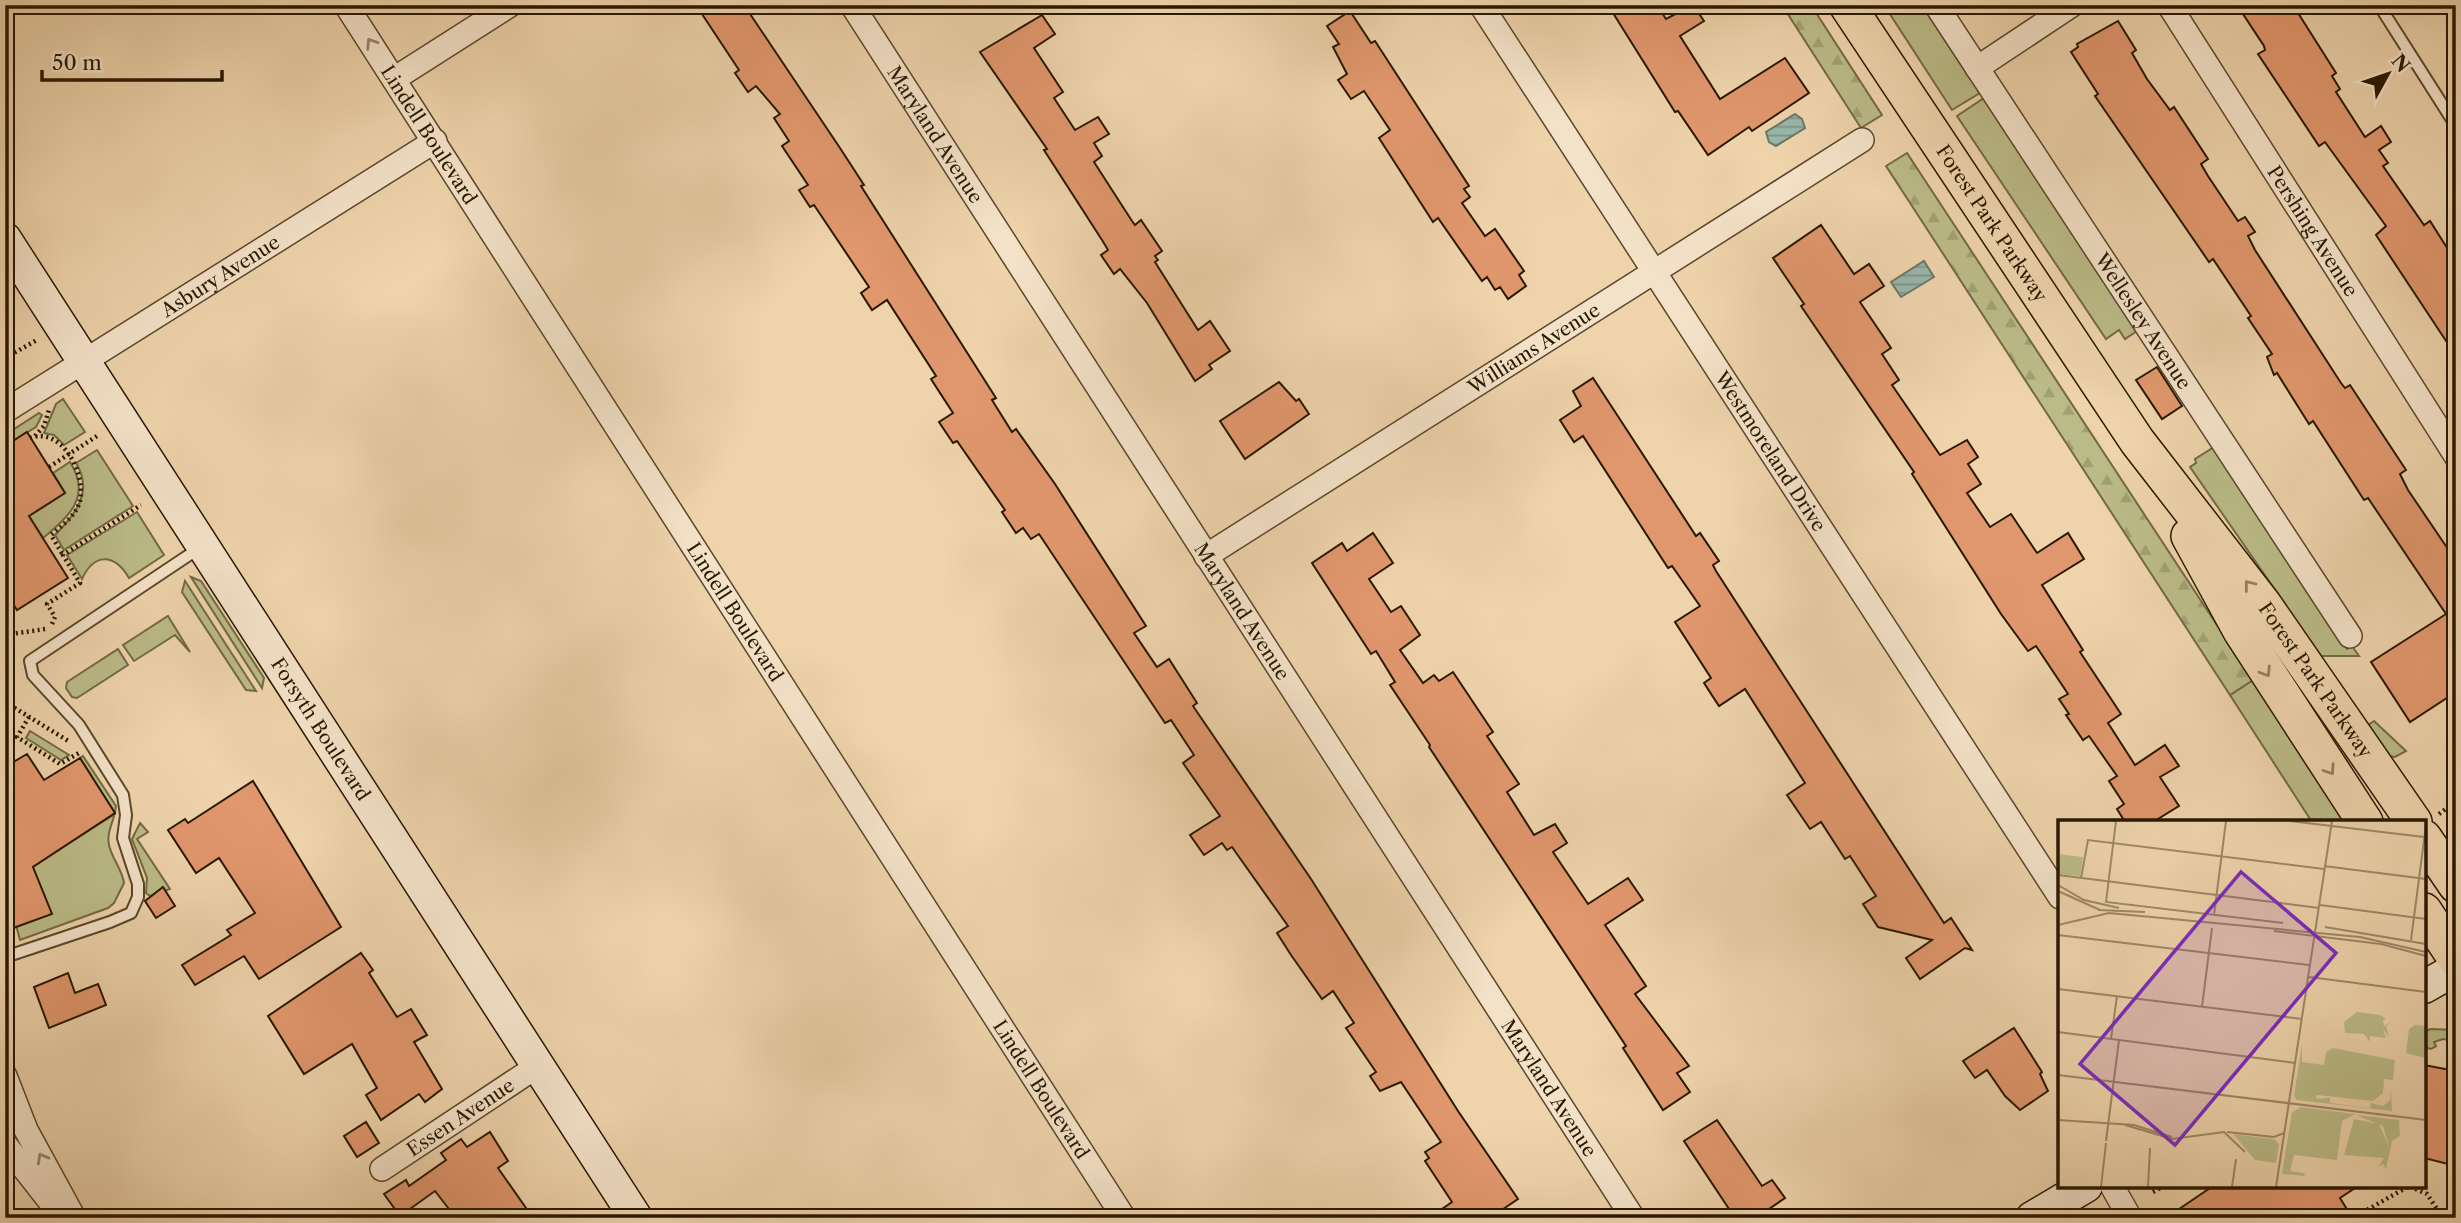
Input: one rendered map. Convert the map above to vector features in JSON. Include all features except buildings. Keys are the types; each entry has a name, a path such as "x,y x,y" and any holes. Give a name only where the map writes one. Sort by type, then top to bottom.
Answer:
{"main road":[{"name":"Forest Park Parkway","path":"1847,5 2137,441 2285,634 2413,820"},
{"name":"Forsyth Boulevard","path":"5,239 636,1218"},
{"name":"Forest Park Parkway","path":"2137,441 2241,631 2364,820"},
{"path":"2426,841 2456,885"},
{"path":"2426,914 2456,959"},
{"path":"2426,986 2456,969"},
{"path":"2032,1218 2083,1188"}],"street":[{"name":"Lindell Boulevard","path":"346,5 1125,1218"},
{"path":"394,79 510,5"},
{"name":"Maryland Avenue","path":"852,5 1633,1218"},
{"name":"Westmoreland Drive","path":"1481,5 2058,894"},
{"name":"Wellesley Avenue","path":"1936,5 2350,636"},
{"path":"1977,68 2072,5"},
{"name":"Pershing Avenue","path":"2169,5 2456,456"},
{"name":"Williams Avenue","path":"1206,556 1862,140"},
{"name":"Asbury Avenue","path":"5,411 435,141"},
{"name":"Essen Avenue","path":"382,1169 539,1065"},
{"path":"5,1076 26,1130 74,1218"},
{"path":"5,1144 63,1218"},
{"path":"2113,1188 2130,1218"}],"lane":[{"path":"2379,5 2456,126"},
{"path":"5,957 131,913 138,897 138,884 123,838 126,815 123,795 79,725 33,675 30,661 204,546"}],"path":[{"path":"5,358 37,340"},
{"path":"5,626 8,633 47,628 55,617 47,604 80,583 51,535 75,512 81,494 79,473 55,439 32,437 46,421 48,402"},
{"path":"49,467 97,436"},
{"path":"63,555 141,505"},
{"path":"5,702 29,717 75,746 80,752 60,764 17,737 29,717"},
{"path":"2153,1192 2160,1188"},
{"path":"2353,1218 2402,1188"},
{"path":"2418,1188 2427,1194 2443,1218"}],"green space":[{"path":"1782,5 1811,5 1882,115 1861,128"},
{"path":"1884,5 1922,5 1980,93 1952,110"},
{"path":"1984,98 2137,331 2125,339 2119,330 2106,339 1957,116"},
{"path":"1907,153 2253,680 2230,695 1886,166"},
{"path":"63,399 85,432 64,445 54,435 44,433 56,404"},
{"path":"39,413 42,415 36,427 5,446 5,435"},
{"path":"2214,447 2347,649 2352,646 2359,656 2321,656 2190,467 2196,463 2195,459"},
{"path":"97,450 133,506 64,550 55,535 75,511 83,493 81,474 76,463"},
{"path":"70,462 79,485 78,495 69,514 43,538 29,516 65,493 53,473"},
{"path":"137,512 164,555 129,578 117,564 104,559 92,564 82,579 67,555"},
{"path":"191,577 201,581 264,678 262,688"},
{"path":"185,581 256,691 246,690 182,592"},
{"path":"168,616 190,652 175,635 134,661 123,645"},
{"path":"118,649 128,665 77,698 72,697 66,688 67,682"},
{"path":"2253,680 2347,820 2311,820 2230,695"},
{"path":"2374,721 2406,751 2395,757 2389,756 2368,725"},
{"path":"30,731 69,755 61,760 26,738"},
{"path":"83,756 116,806 115,814 80,758"},
{"path":"114,814 109,845 124,883 114,903 108,908 20,940 5,884"},
{"path":"140,823 148,832 137,839 170,889 150,896 146,893 147,878 132,839"},
{"path":"2430,1029 2456,1030 2456,1041 2443,1039 2434,1042 2436,1046 2431,1049 2426,1048 2426,1032"}],"shaded area":[{"path":"1795,114 1802,119 1805,128 1776,146 1769,142 1766,132"},
{"path":"1924,261 1934,277 1901,297 1891,282"}]}
